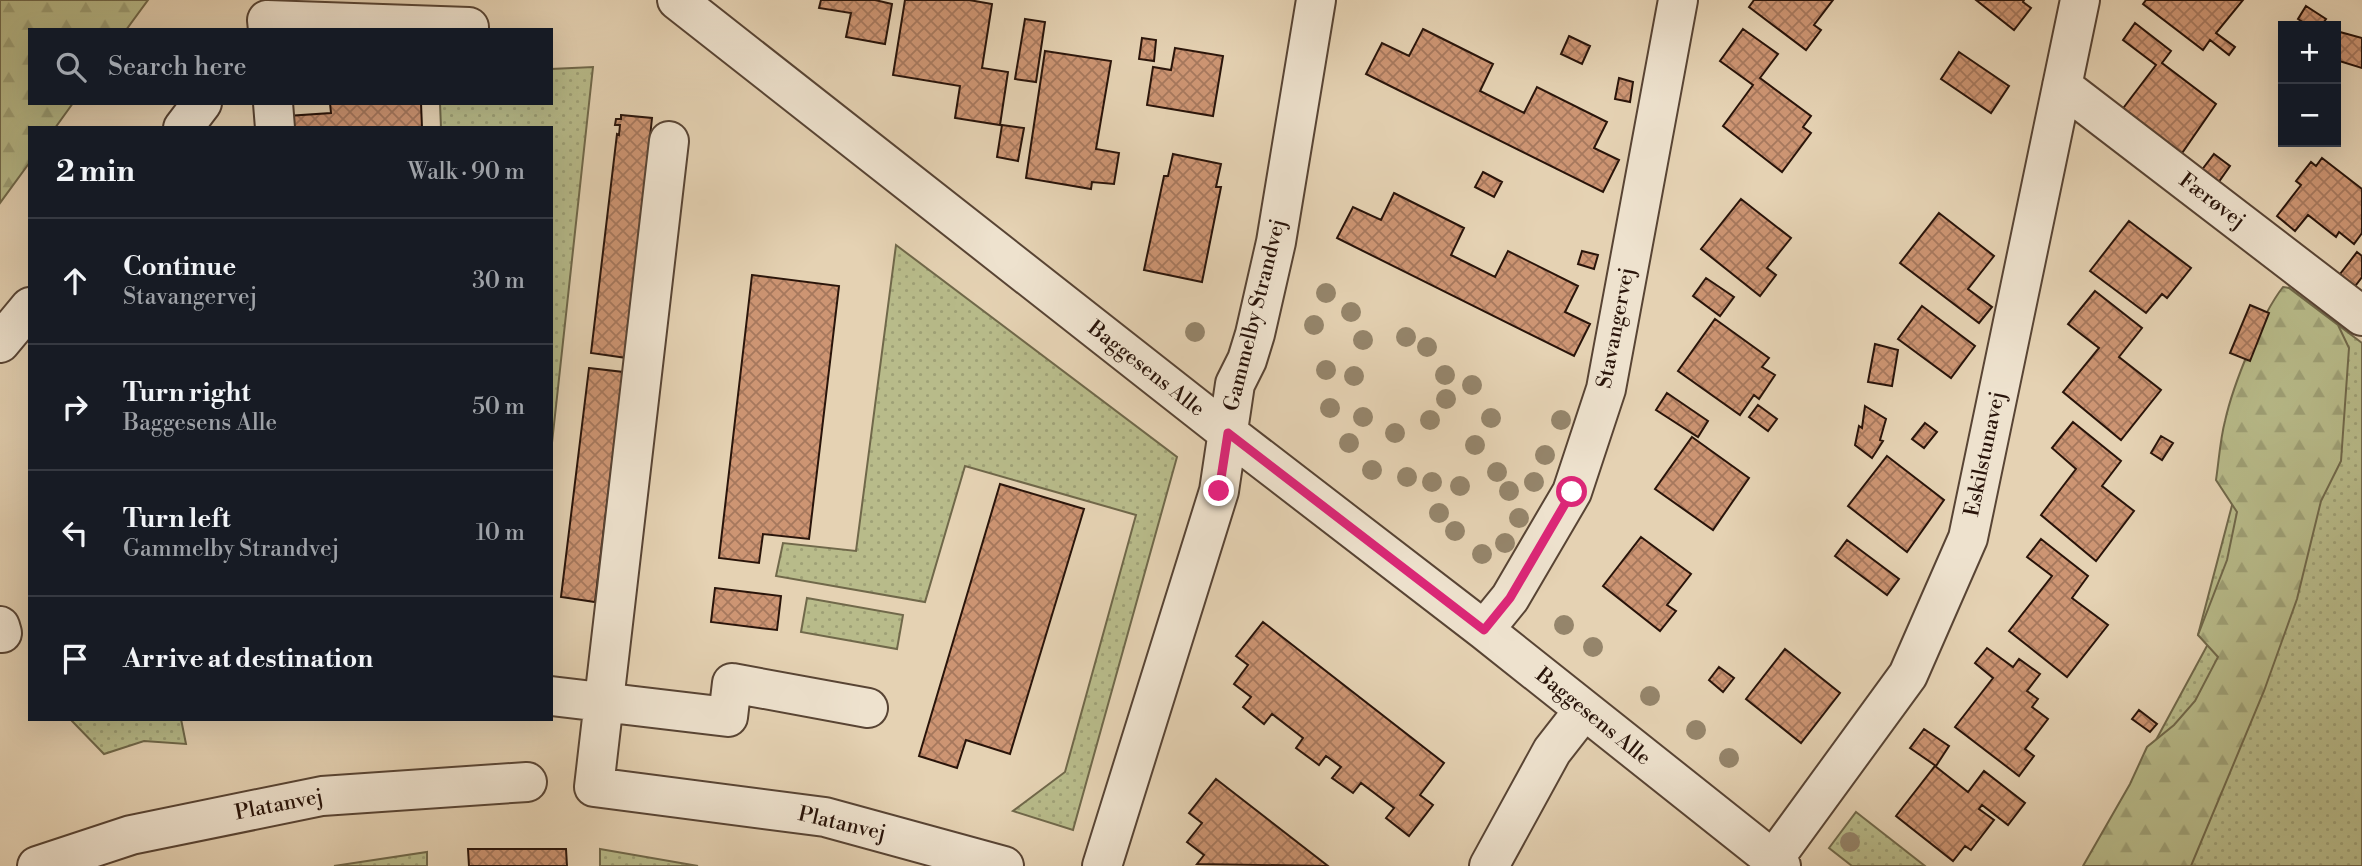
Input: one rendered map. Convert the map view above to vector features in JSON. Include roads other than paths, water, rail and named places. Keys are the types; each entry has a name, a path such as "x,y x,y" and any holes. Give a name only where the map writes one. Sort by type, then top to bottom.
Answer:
{"street":[{"name":"Baggesens Alle","path":"677,0 1228,433 1484,630 1777,863"},
{"name":"Gammelby Strandvej","path":"1101,866 1219,491 1235,384 1247,360 1255,334 1276,243 1316,0"},
{"name":"Stavangervej","path":"1484,630 1510,598 1572,492 1606,389 1678,0"},
{"name":"Eskilstunavej","path":"1777,863 1908,675 1968,538 2080,0"},
{"path":"269,20 469,27"},
{"name":"Færøvej","path":"2062,86 2362,316"},
{"path":"185,126 200,105"},
{"path":"273,105 275,126"},
{"path":"604,701 669,141"},
{"path":"0,343 28,309"},
{"path":"553,696 728,717 732,683 868,708"},
{"name":"Platanvej","path":"604,701 594,788 825,817 1004,866"},
{"path":"1489,866 1552,751 1584,710"},
{"name":"Platanvej","path":"37,866 131,835 322,796 527,782"}]}
